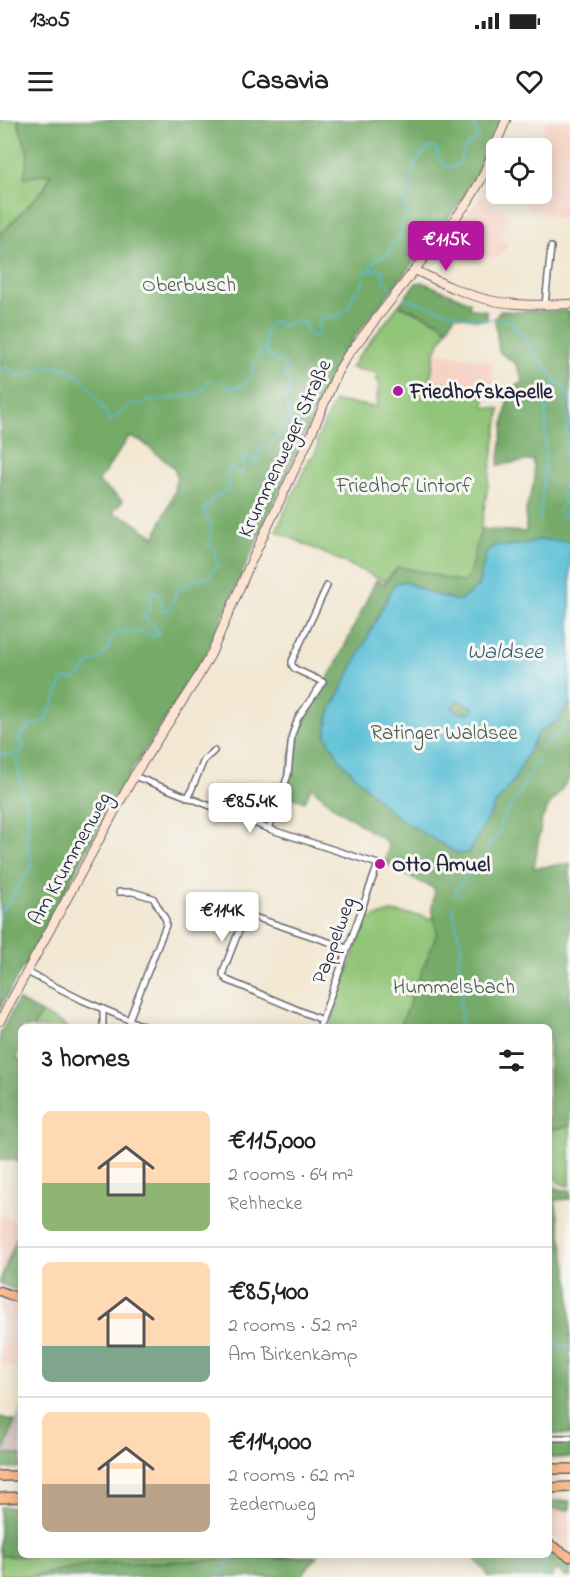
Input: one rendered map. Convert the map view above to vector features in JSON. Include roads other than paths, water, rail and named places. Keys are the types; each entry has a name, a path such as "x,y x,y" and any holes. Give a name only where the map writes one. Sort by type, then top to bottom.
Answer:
{"highway":[{"path":"552,1469 570,1468"},
{"path":"0,1476 18,1476"},
{"path":"552,1488 570,1487"},
{"path":"0,1498 18,1497"}],"main road":[{"name":"Krummenweger Straße","path":"134,776 211,654 338,371 347,356 476,190 506,120"},
{"path":"414,270 446,286 492,301 515,304 570,304"},
{"name":"Am Krummenweg","path":"0,1021 134,776"},
{"path":"0,1291 18,1298"},
{"path":"552,1546 570,1557"}],"street":[{"path":"545,305 551,247"},
{"path":"134,776 269,829 288,776 292,735 298,717 323,682 295,669 291,661 327,586"},
{"path":"188,798 204,760 214,751"},
{"name":"Pappelweg","path":"269,829 378,864 321,1024"},
{"path":"119,892 133,892 153,898 166,920 129,1020"},
{"path":"322,1020 227,980 223,975 224,969 242,923 251,916 347,948"},
{"path":"27,972 82,1000 138,1024"},
{"path":"103,1009 103,1024"},
{"path":"552,1438 570,1438"}],"water":[{"name":"Waldsee","path":"537,540 570,541 570,704 557,721 538,733 514,780 495,805 468,853 458,854 396,816 340,760 326,735 329,714 395,583 405,582 430,593 458,601 478,586 487,551 493,546 523,545","holes":["456,700 473,707 471,713 460,713 452,709"]}],"waterway":[{"path":"0,755 15,754 23,749 25,746 19,742 19,736 31,724 46,720 63,679 76,679 90,663 99,660 110,646 109,643 114,634 134,632 154,637 160,633 144,616 145,612 150,609 151,593 156,591 159,594 163,610 166,611 171,608 178,587 185,588 192,580 208,577 218,565 214,551 209,544 211,527 204,510 205,506 210,506 212,499 228,490 230,485 227,481 228,467 242,474 245,466 242,460 244,454 246,453 257,463 260,447 273,440 288,423 288,406 285,403 289,382 283,375 287,369 282,360 276,362 266,354 265,334 268,326 273,321 280,326 302,321 311,338 319,332 317,327 321,319 328,315 336,317 348,308 354,293 364,282 366,271 369,271 376,259 390,253 392,243 400,239 402,224 407,212 404,199 414,187 410,172 430,147 436,148 438,158 447,167 459,164 465,149 478,136 472,120"},
{"name":"Hummelsbach","path":"370,269 383,270 384,281 391,287"},
{"name":"Hummelsbach","path":"404,298 464,316 511,321 556,380 566,389 569,397 566,407 568,422 565,462 568,472 561,493 565,500 559,512 561,516 570,516"},
{"path":"223,380 230,388 244,385 264,345"},
{"path":"0,369 8,367 16,374 23,376 51,366 70,371 87,385 110,421 131,405 201,393 208,380 212,380"},
{"path":"540,521 545,462 546,406 556,380"},
{"name":"Hummelsbach","path":"456,895 456,889 473,873 499,832 500,823 521,790 548,738 560,734 570,718"},
{"path":"0,911 9,903 33,864 28,853 27,804 23,796 17,760 20,754"},
{"name":"Hummelsbach","path":"452,906 461,948 458,965 464,982 459,1002 462,1015 459,1024"},
{"path":"0,914 0,920"},
{"path":"552,1340 562,1346 570,1347"},
{"path":"220,1577 229,1558"},
{"name":"Hummelsbach","path":"539,1577 544,1573 546,1560 544,1558"}],"place":[{"name":"Friedhofskapelle","path":"398,391"},
{"name":"Otto Amuel","path":"380,864"}],"park label":[{"name":"Oberbusch","path":"189,284"},
{"name":"Friedhof Lintorf","path":"404,485"},
{"name":"Ratinger Waldsee","path":"444,732"}]}
